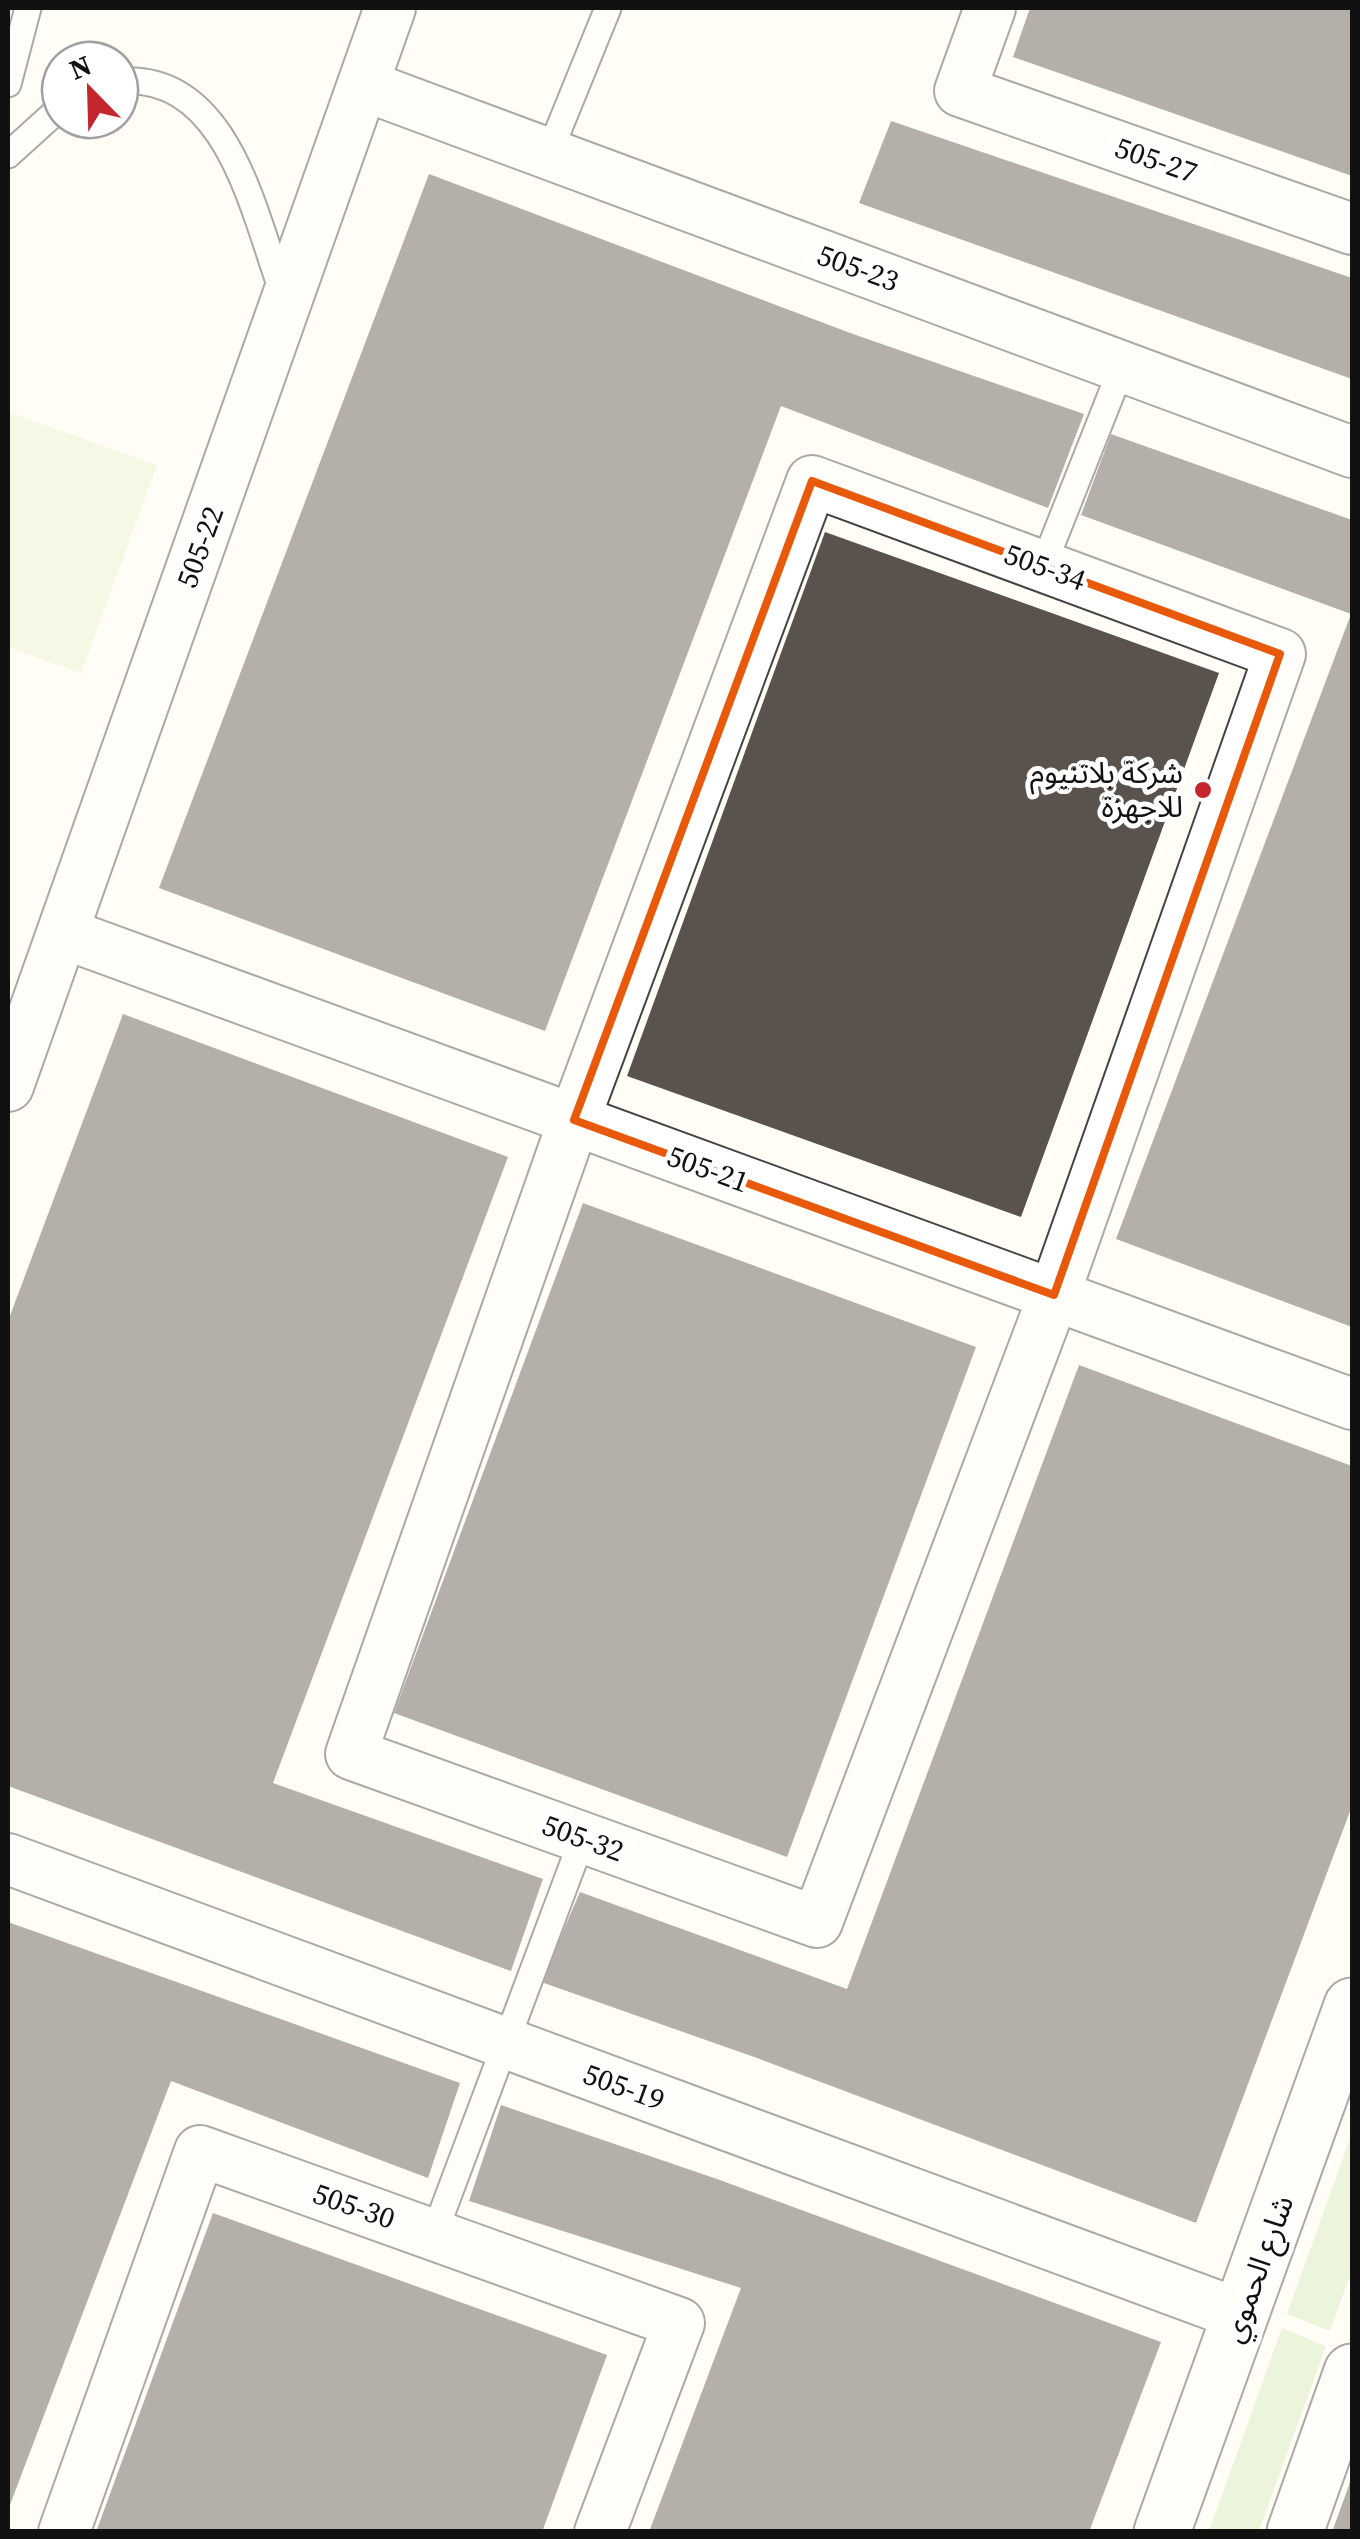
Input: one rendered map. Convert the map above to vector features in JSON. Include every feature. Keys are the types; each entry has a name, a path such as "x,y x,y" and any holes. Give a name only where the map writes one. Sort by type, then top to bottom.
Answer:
{"street":[{"name":"505-22","path":"8,1086 390,8"},
{"name":"505-27","path":"990,8 960,91 1352,229"},
{"name":"505-23","path":"363,85 1352,452"},
{"name":"505-34","path":"574,1120 812,481 1280,654 1054,1295"},
{"name":"505-21","path":"63,934 1352,1404"},
{"name":"505-32","path":"574,1120 352,1754 817,1922 1054,1295"},
{"name":"505-19","path":"8,1860 1241,2314"},
{"name":"شارع الحموي","path":"1162,2532 1352,2006"},
{"name":"505-30","path":"64,2532 200,2151 678,2323 600,2532"},
{"path":"1295,2532 1352,2372"}],"lane":[{"path":"8,84 28,8"},
{"path":"549,153 608,8"},
{"path":"140,81 172,89 225,137 287,303"},
{"path":"8,155 40,126"},
{"path":"1042,566 1122,367"},
{"path":"434,2234 583,1837"}],"highlighted area":[{"path":"812,481 1280,654 1054,1295 574,1120"}],"green space":[{"path":"8,412 157,465 81,673 8,647"},
{"path":"1352,2133 1352,2270 1330,2331 1287,2314"},
{"path":"1282,2328 1326,2346 1259,2531 1209,2531"}],"building":[{"path":"1030,8 1352,8 1352,176 1013,57"},
{"path":"891,121 1352,278 1352,379 859,203"},
{"path":"429,174 853,334 1084,414 1048,508 781,406 545,1031 159,888"},
{"path":"1111,434 1352,520 1352,1327 1116,1239 1351,614 1081,515"},
{"path":"825,532 1219,673 1021,1217 627,1076"},
{"path":"123,1014 508,1157 273,1783 543,1879 511,1971 8,1786 8,1321"},
{"path":"583,1203 976,1347 787,1857 394,1713"},
{"path":"1079,1365 1352,1466 1352,1806 1196,2223 757,2058 541,1982 580,1892 847,1989"},
{"path":"8,1922 460,2083 428,2178 171,2081 8,2510"},
{"path":"501,2105 717,2179 1161,2342 1089,2532 649,2532 741,2288 469,2201"},
{"path":"213,2213 607,2355 542,2532 96,2532"},
{"path":"1352,2475 1352,2532 1332,2532 1348,2488"}],"place":[{"name":"شركة بلاتنيوم للاجهزة","path":"1203,790"}]}
